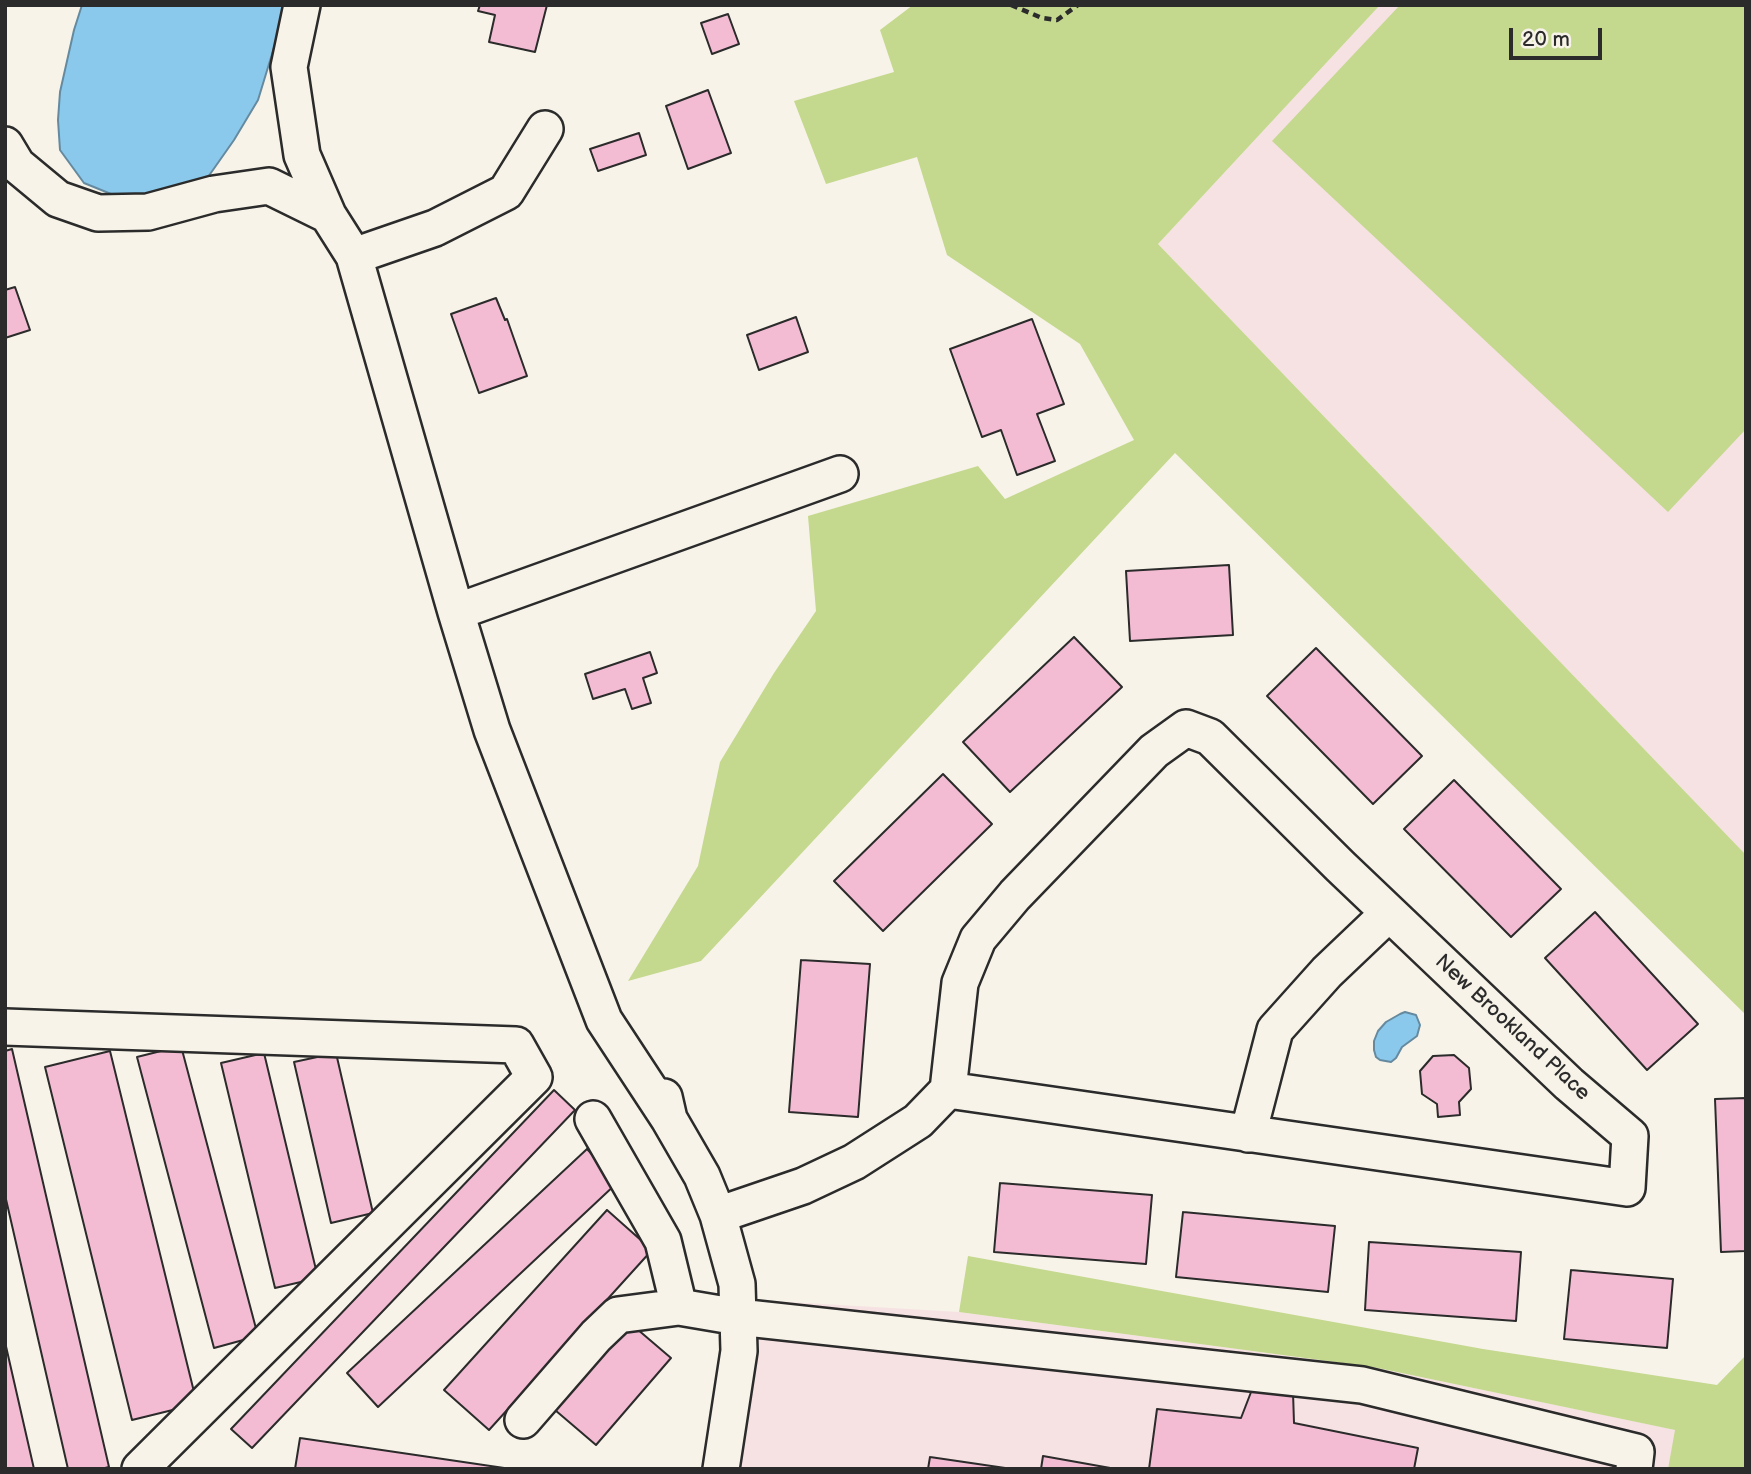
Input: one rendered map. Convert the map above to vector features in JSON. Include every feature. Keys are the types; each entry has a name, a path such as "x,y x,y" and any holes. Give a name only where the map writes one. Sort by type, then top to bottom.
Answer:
{"street":[{"path":"302,5 289,67 302,155 328,215 354,256 492,730 604,1020 669,1119 702,1176 718,1215 737,1284 739,1350 720,1469"},
{"path":"354,256 435,228 506,192 545,129"},
{"path":"5,145 17,165 58,199 98,213 148,212 215,194 270,186 328,215"},
{"path":"456,612 840,474"},
{"name":"New Brookland Place","path":"1186,728 1210,737 1390,913 1569,1084 1630,1136 1626,1188 948,1090 960,983 978,939 1015,895 1153,751 1186,728"},
{"path":"1248,1133 1275,1030 1328,972 1390,913"},
{"path":"5,1027 516,1045 534,1077 140,1469"},
{"path":"653,1053 669,1119"},
{"path":"718,1215 803,1186 855,1163 918,1121 948,1090"},
{"path":"593,1119 663,1241 679,1307"},
{"path":"523,1420 596,1336 618,1315 679,1307 738,1317 1362,1385 1636,1452 1634,1469"}],"path":[{"path":"1011,5 1042,18 1057,20 1078,5"}],"shaded area":[{"path":"1380,5 1746,5 1746,855 1158,244"},
{"path":"737,1299 959,1312 1373,1367 1676,1430 1668,1469 721,1469"}],"green space":[{"path":"913,5 1380,5 1158,244 1746,855 1746,1015 1175,453 701,961 628,981 698,866 720,762 774,673 816,611 808,516 978,466 1005,499 1134,440 1080,344 947,255 917,157 826,184 794,101 894,72 880,30"},
{"path":"1400,5 1746,5 1746,429 1668,512 1272,141"},
{"path":"968,1256 1483,1349 1717,1385 1746,1355 1746,1469 1668,1469 1675,1430 1373,1367 959,1312"}],"water":[{"path":"82,5 287,5 258,100 201,187 165,197 116,196 84,183 60,150 60,92"},
{"path":"1405,1012 1416,1015 1420,1025 1417,1036 1402,1047 1391,1062 1380,1060 1374,1050 1378,1031 1386,1022"}],"building":[{"path":"480,5 547,5 535,52 489,42 495,15 478,11"},
{"path":"728,14 739,44 712,54 701,23"},
{"path":"708,90 731,153 688,169 666,106"},
{"path":"639,133 646,155 598,171 590,149"},
{"path":"15,287 30,330 5,338 5,290"},
{"path":"496,298 505,320 507,319 527,376 479,393 451,314"},
{"path":"796,317 808,352 759,370 747,335"},
{"path":"1032,319 1064,404 1037,414 1055,461 1017,475 1001,430 982,437 950,349"},
{"path":"1229,565 1233,635 1130,641 1126,571"},
{"path":"1074,637 1122,687 1010,792 963,742"},
{"path":"1316,648 1422,756 1373,804 1267,696"},
{"path":"650,652 657,673 643,678 651,703 632,709 625,689 593,699 585,674"},
{"path":"943,774 992,824 883,931 834,881"},
{"path":"1454,780 1561,889 1511,937 1404,829"},
{"path":"1595,912 1698,1024 1647,1070 1545,958"},
{"path":"801,960 870,964 858,1117 789,1112"},
{"path":"181,1046 258,1336 214,1348 137,1057"},
{"path":"12,1049 109,1467 101,1469 68,1469 5,1195 5,1051"},
{"path":"110,1051 197,1404 132,1420 45,1067"},
{"path":"264,1053 318,1278 275,1288 221,1063"},
{"path":"336,1053 373,1213 331,1223 294,1062"},
{"path":"1454,1055 1469,1068 1471,1089 1459,1102 1460,1115 1438,1117 1437,1104 1422,1094 1420,1071 1433,1056"},
{"path":"554,1090 575,1110 252,1448 231,1429"},
{"path":"1746,1098 1746,1251 1721,1252 1715,1099"},
{"path":"587,1149 618,1182 378,1407 347,1373"},
{"path":"1000,1183 1152,1195 1146,1264 994,1252"},
{"path":"607,1210 652,1250 489,1430 444,1390"},
{"path":"1183,1212 1335,1226 1328,1292 1176,1277"},
{"path":"1369,1242 1521,1252 1516,1321 1365,1310"},
{"path":"1571,1270 1673,1279 1667,1348 1564,1339"},
{"path":"630,1323 671,1358 596,1445 555,1410"},
{"path":"5,1342 34,1469 5,1469"},
{"path":"1253,1387 1293,1392 1294,1423 1418,1448 1414,1469 1149,1469 1157,1409 1241,1418"},
{"path":"300,1438 511,1469 295,1469"},
{"path":"1043,1456 1116,1469 1041,1469"},
{"path":"930,1457 1012,1469 928,1469"}]}
